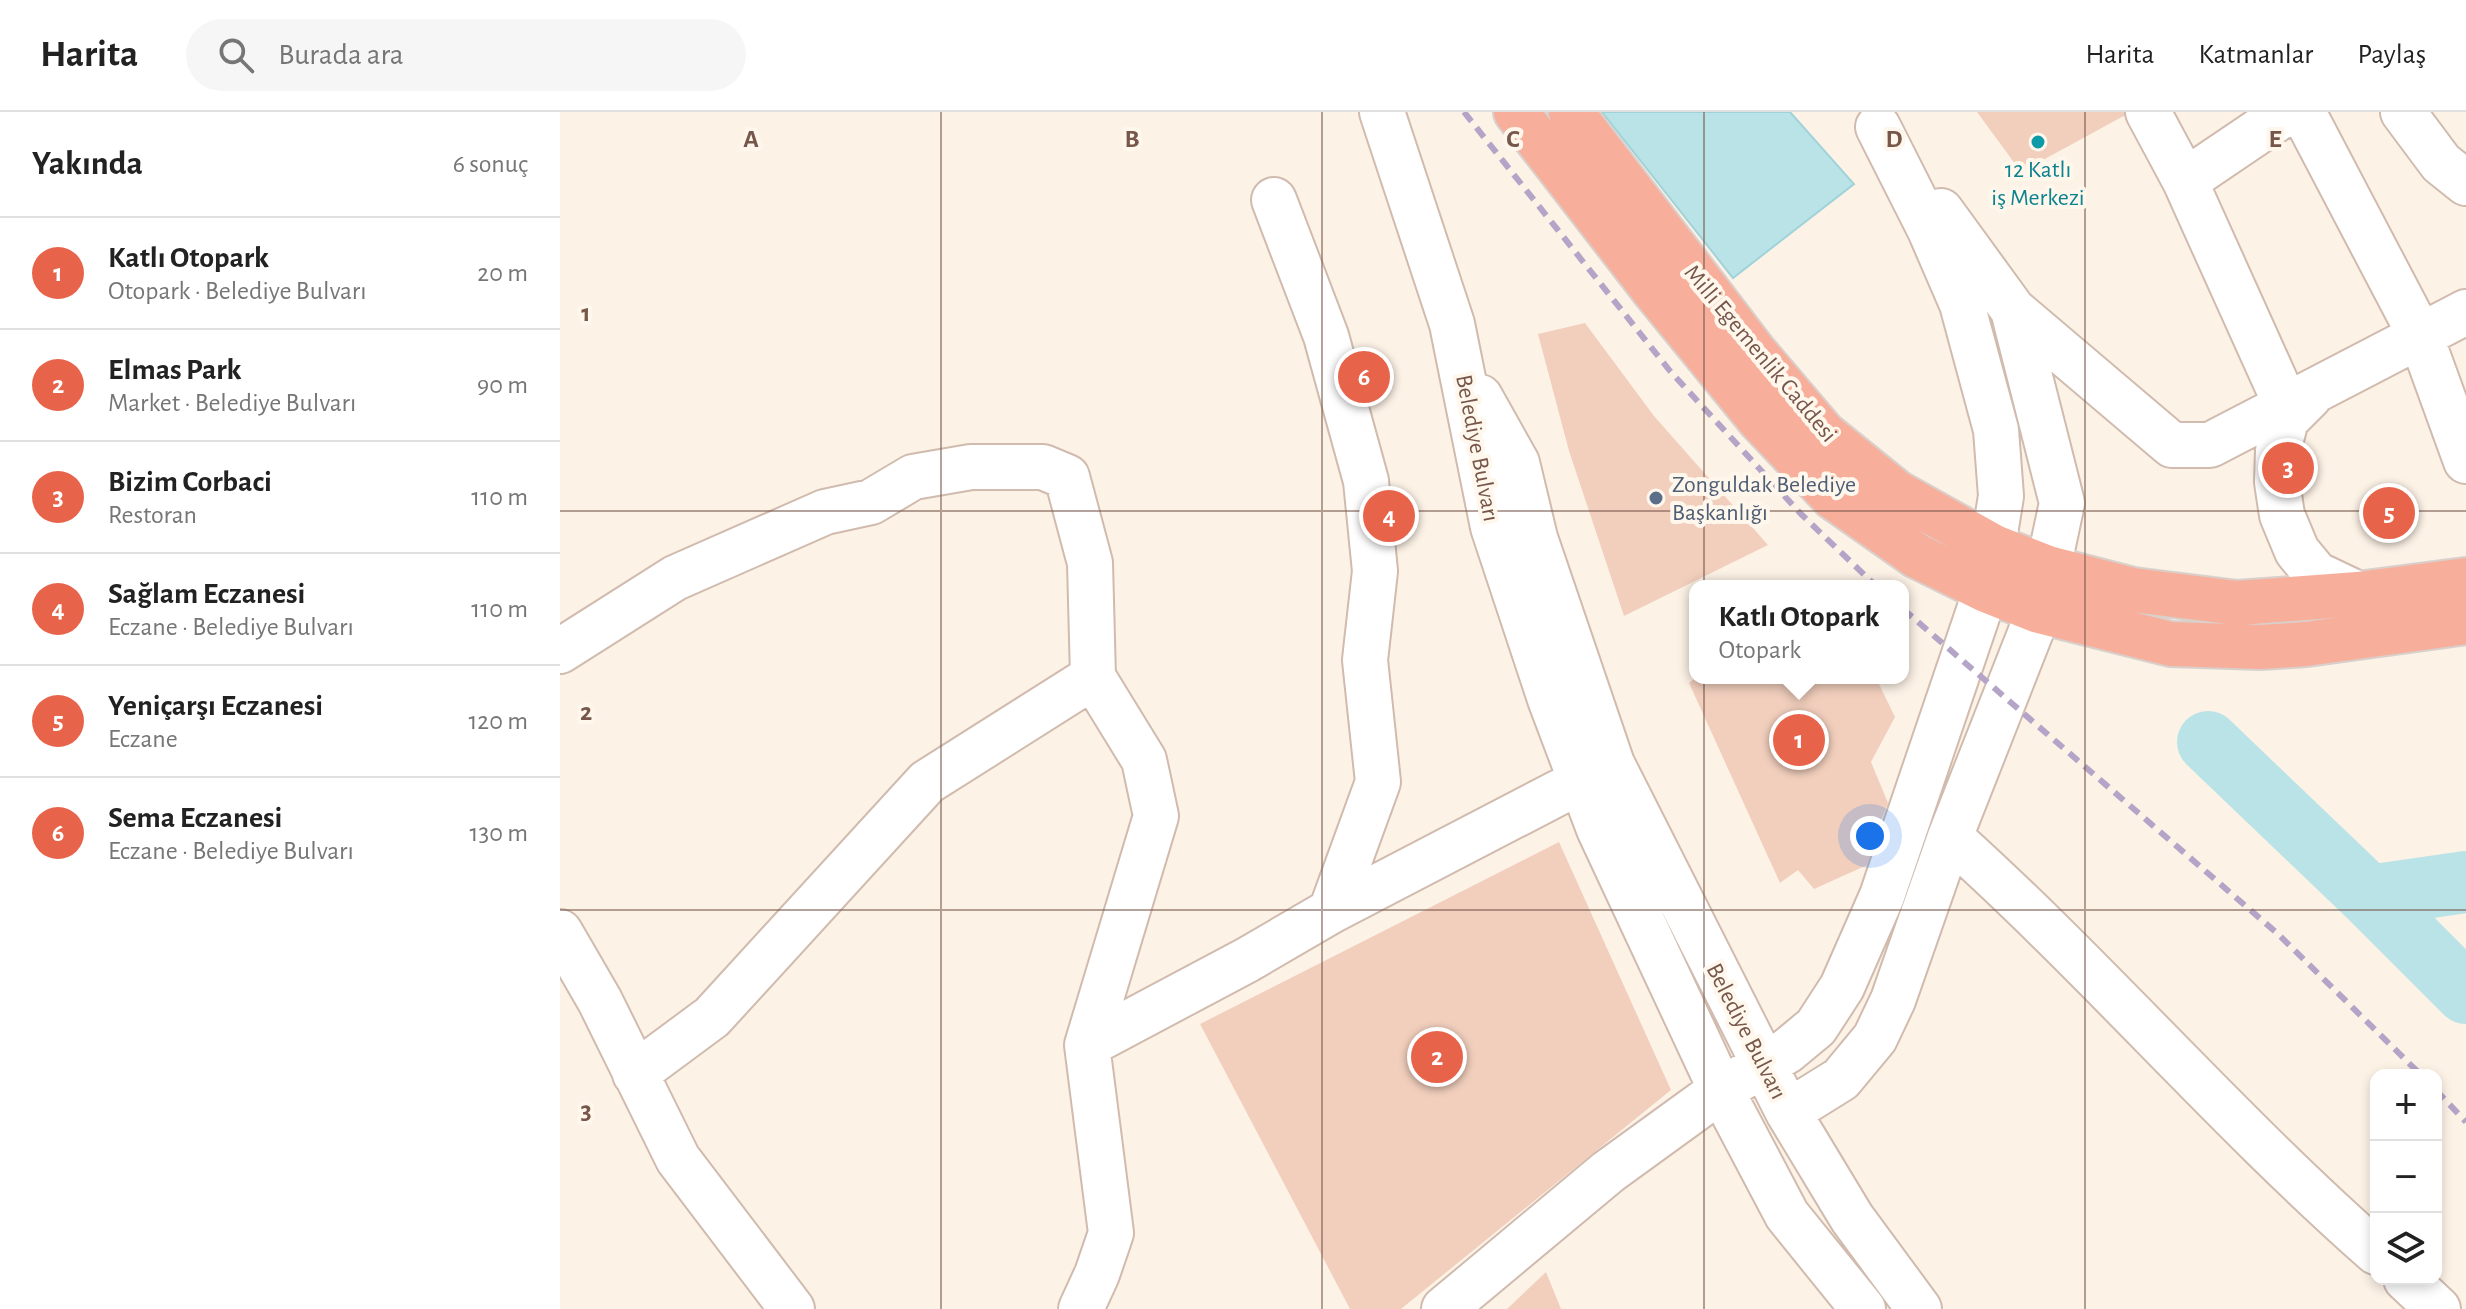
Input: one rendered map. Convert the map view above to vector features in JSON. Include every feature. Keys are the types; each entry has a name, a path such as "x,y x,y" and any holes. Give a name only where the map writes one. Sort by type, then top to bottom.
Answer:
{"highway":[{"path":"1516,112 1653,289 1760,420 1833,497 1917,556 1986,590 2039,611 2171,644 2261,647 2306,644 2466,622"},
{"name":"Milli Egemenlik Caddesi","path":"1571,112 1755,353 1824,434 1897,493 1994,547 2048,568 2133,590 2237,603 2358,594 2466,580"}],"street":[{"name":"Belediye Bulvarı","path":"1382,112 1452,324 1493,527 1596,773 1788,1112 1852,1218 1919,1309"},
{"path":"2148,112 2185,181 2258,337 2302,396"},
{"path":"2185,181 2287,112"},
{"path":"2303,112 2421,337 2466,461"},
{"path":"2403,112 2441,163 2466,183"},
{"path":"1444,1309 1608,1172 1721,1090 1787,1051 1816,1027 1842,987 1882,896 1986,590 2001,496 1996,430 1962,304 1871,119"},
{"path":"1871,119 2013,310 2172,445 2210,445 2466,312"},
{"path":"1274,200 1326,336 1366,481 1375,571 1365,660 1378,782 1331,911"},
{"path":"1788,1112 1841,1079 1875,1038 1901,979 1950,837 2039,611 2062,503 2013,310"},
{"path":"2302,396 2286,420 2278,451 2277,482 2282,515 2297,551 2316,574 2358,594"},
{"path":"560,651 675,578 825,512 871,502 913,477 971,467 1043,467 1067,477 1090,563 1093,677 1144,760 1156,816 1087,1045 1111,1233 1081,1309"},
{"path":"635,1074 712,1017 927,782 1093,677"},
{"name":"Belediye Bulvarı","path":"1596,773 1599,829 1721,1090 1787,1215 1863,1309"},
{"path":"1087,1045 1247,960 1331,911 1596,773"},
{"path":"1950,837 2024,904 2302,1187 2370,1247"},
{"path":"560,932 600,1001 678,1159 792,1309"},
{"path":"2412,1285 2438,1309"}],"water":[{"path":"1602,112 1790,112 1854,184 1733,278"}],"building":[{"name":"12 Katlı iş Merkezi","path":"1977,112 2131,112 2021,172"},
{"name":"Zonguldak Belediye Başkanlığı","path":"1585,323 1654,416 1768,545 1697,580 1689,580 1689,584 1624,616 1569,451 1538,334"},
{"path":"1689,684 1879,684 1895,717 1871,762 1888,803 1875,835 1885,857 1814,889 1798,870 1780,883"},
{"path":"1559,842 1671,1090 1401,1309 1350,1309 1200,1024"},
{"path":"1546,1272 1561,1309 1507,1309"}],"waterway":[{"path":"2208,742 2466,993"},
{"path":"2369,896 2466,882"}],"railway":[{"path":"1464,112 1670,371 1801,514 1870,580"},
{"path":"1909,614 2278,934 2415,1069"},
{"path":"2442,1096 2466,1122"}],"place":[{"name":"12 Katlı iş Merkezi","path":"2038,142"},
{"name":"Sema Eczanesi","path":"1364,377"},
{"name":"Bizim Corbaci","path":"2288,468"},
{"name":"Zonguldak Belediye Başkanlığı","path":"1656,498"},
{"name":"Yeniçarşı Eczanesi","path":"2389,513"},
{"name":"Sağlam Eczanesi","path":"1389,516"},
{"name":"Katlı Otopark","path":"1799,740"},
{"name":"Elmas Park","path":"1437,1057"}]}
